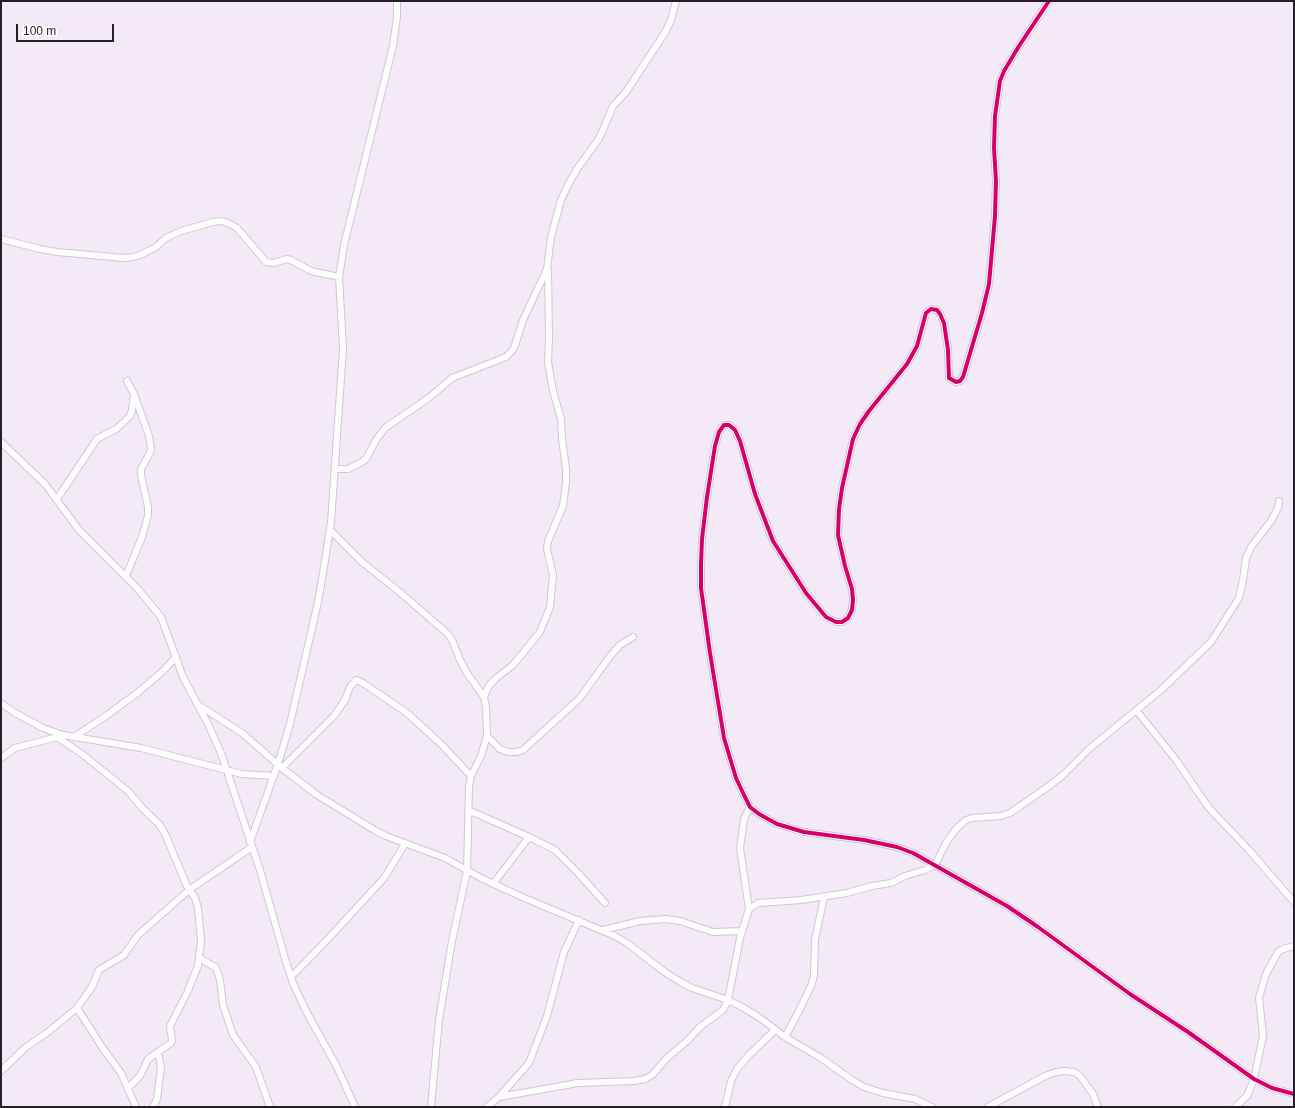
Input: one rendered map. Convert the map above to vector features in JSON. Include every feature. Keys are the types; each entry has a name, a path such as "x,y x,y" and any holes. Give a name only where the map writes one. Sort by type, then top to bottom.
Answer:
{"street":[{"path":"280,766 301,669 318,602 330,530 342,349 339,277 344,245 393,46 397,17 397,1"},
{"path":"484,697 488,687 494,680 513,664 540,632 550,606 553,574 547,549 548,541 563,506 566,482 561,419 553,391 548,362 549,339 547,269 553,231 561,200 577,169 600,137 613,106 626,92 666,31 671,20 676,1"},
{"path":"1049,1 1019,46 1004,71 1000,81 995,116 995,216 989,284 979,325 963,377 960,381 956,382 949,378 948,350 944,323 937,310 931,310 926,313 918,346 907,364 860,424 853,440 842,488 839,509 838,535 852,589 852,610 848,618 842,622 836,622 826,617 806,593 773,541 754,494 740,441 735,430 730,425 724,425 719,432 712,467 702,539 701,588 724,738 736,778 750,807 759,814 777,824 804,832 864,840 897,847 913,853 936,865 1000,902 1038,927 1130,994 1188,1032 1254,1079 1272,1088 1294,1094"},
{"path":"1,239 57,252 133,258 156,246 166,238 181,231 222,221 237,228 266,262 273,263 287,259 311,271 339,277"},
{"path":"335,468 348,469 366,459 376,440 385,428 430,397 452,378 506,357 514,348 523,320 547,269"},
{"path":"126,576 142,537 148,516 148,507 141,476 141,469 152,448 134,394 127,381"},
{"path":"57,499 97,439 116,429 130,416 134,394"},
{"path":"1,442 31,470 57,499 84,535 126,576 151,603 161,617 183,677 211,732 227,771 270,904 291,977 306,1011 340,1072 355,1107"},
{"path":"748,909 758,903 763,902 824,897 891,883 936,865 946,843 956,829 966,820 972,818 1000,816 1010,813 1062,776 1089,749 1137,711 1203,652 1220,631 1239,598 1246,558 1251,547 1271,521 1278,508 1279,502"},
{"path":"330,530 362,562 448,634 467,673 484,697 486,707 486,736 481,756 471,776 469,787 467,871 453,933 440,1013 431,1107"},
{"path":"486,736 500,749 508,752 523,750 579,699 611,655 620,645 633,637"},
{"path":"74,737 136,694 163,671 176,657"},
{"path":"1,1070 26,1047 48,1032 77,1008 92,987 98,970 124,955 138,935 189,890 251,844 274,776 280,766 334,716 345,700 350,687 356,680 363,682 406,713 442,745 471,776"},
{"path":"1,703 15,713 60,736 128,791 158,824 165,834 189,890 197,902 200,917 201,941 199,956 196,971 187,993 170,1026 172,1042 148,1059 140,1076 128,1088"},
{"path":"197,704 242,733 280,766 317,795 354,819 386,836 445,858 493,884 603,930 627,943 679,982 728,1000 755,1015 785,1037 864,1087 883,1093 915,1099 932,1107"},
{"path":"1137,711 1176,760 1209,808 1248,849 1294,902"},
{"path":"1,758 15,748 60,736 74,737 154,751 227,771 257,776 274,776"},
{"path":"499,1097 583,1082 635,1081 646,1079 652,1075 668,1057 687,1041 700,1027 720,1014 726,1006 728,1000 748,909 740,848 744,819 750,807"},
{"path":"468,810 529,837 558,853 605,903"},
{"path":"493,884 529,837"},
{"path":"291,977 339,928 384,878 405,844"},
{"path":"785,1037 802,1005 814,976 815,940 824,897"},
{"path":"603,930 640,922 666,919 713,932 742,931"},
{"path":"487,1107 499,1097 524,1070 533,1055 547,1016 564,952 579,920"},
{"path":"1235,1107 1247,1096 1254,1079 1264,1029 1259,998 1266,974 1278,952 1283,948 1294,946"},
{"path":"199,956 217,970 220,980 223,1005 233,1036 256,1067 270,1107"},
{"path":"77,1008 121,1073 136,1107"},
{"path":"725,1107 731,1081 737,1069 749,1055 776,1030"},
{"path":"153,1107 157,1099 161,1067 158,1052"},
{"path":"988,1107 1045,1076 1056,1072 1065,1071 1074,1072 1080,1076 1093,1094 1098,1107"}],"cycle path":[{"path":"1049,1 1019,46 1004,71 1000,81 995,116 995,216 989,284 963,377 960,381 956,382 949,378 948,350 944,323 937,310 931,309 926,313 917,346 907,364 869,411 860,424 853,439 842,488 839,509 838,535 852,589 852,610 848,618 842,622 836,622 826,617 806,593 773,541 755,494 740,441 735,430 729,425 724,425 719,432 715,446 702,539 701,588 724,738 736,778 750,807 759,814 777,824 804,832 864,840 897,847 913,853 1007,906 1130,994 1188,1032 1254,1079 1272,1088 1294,1094"}]}
